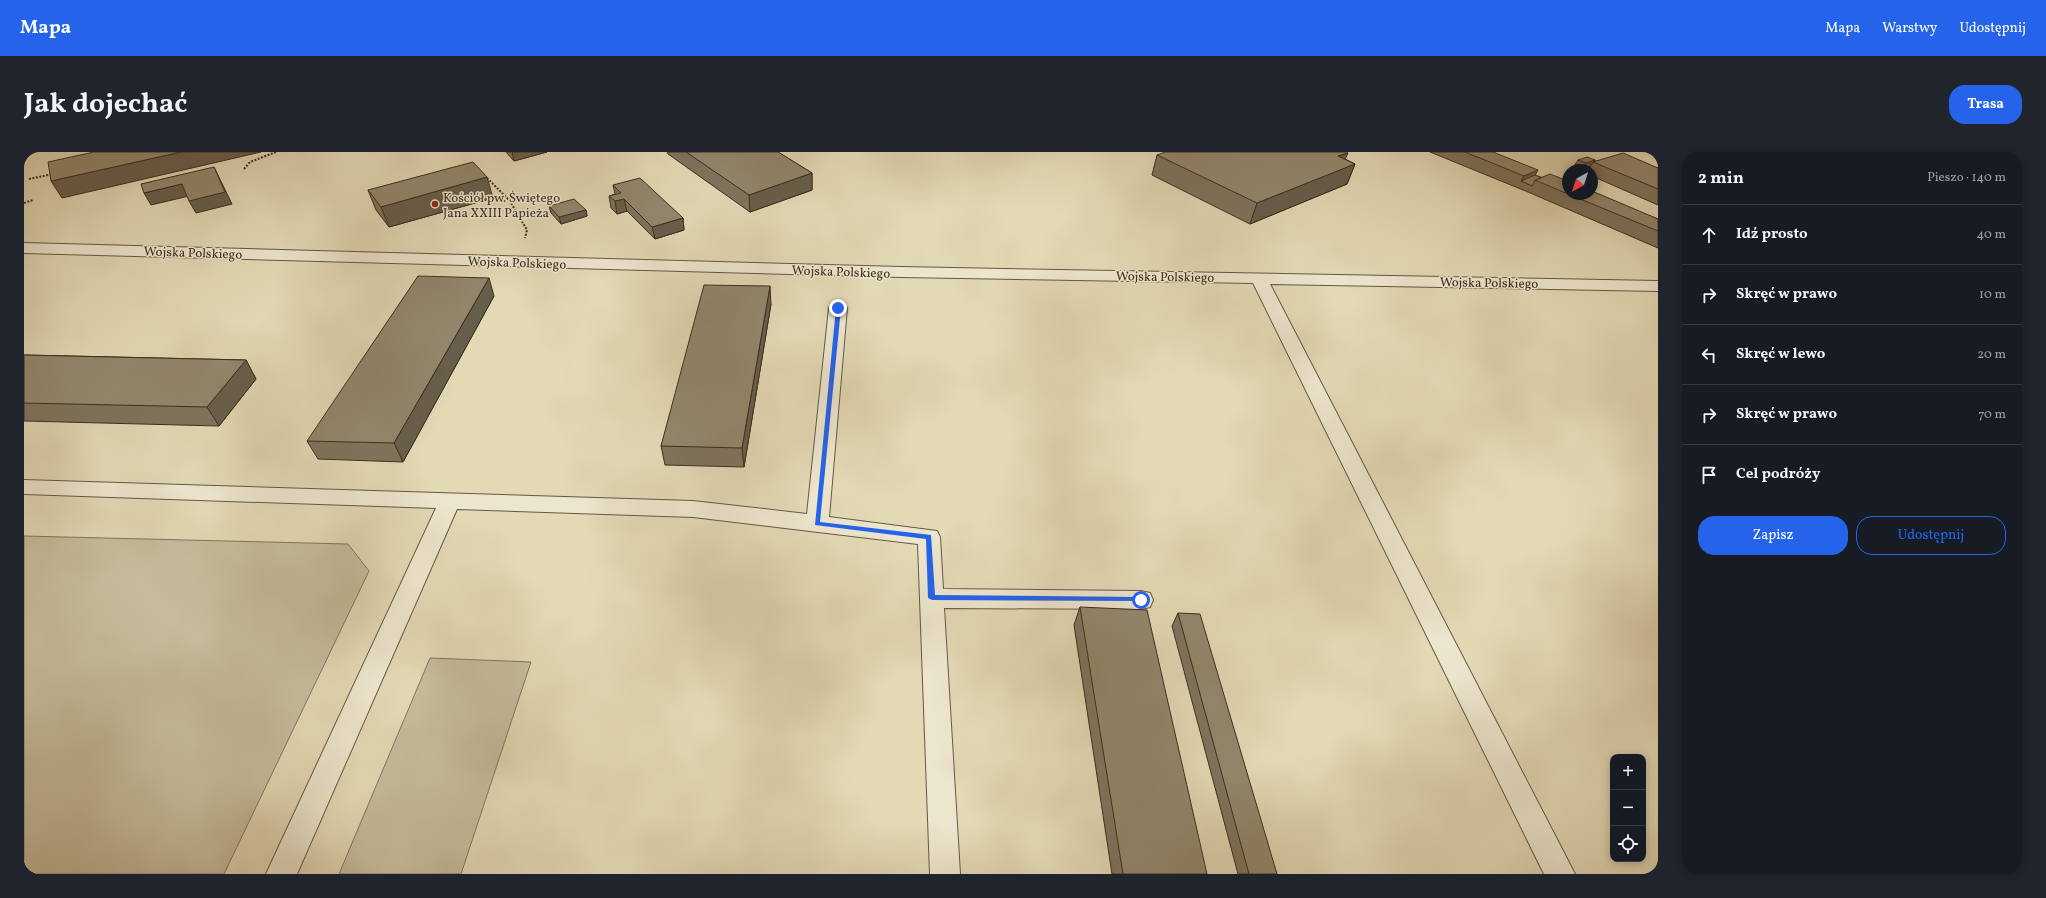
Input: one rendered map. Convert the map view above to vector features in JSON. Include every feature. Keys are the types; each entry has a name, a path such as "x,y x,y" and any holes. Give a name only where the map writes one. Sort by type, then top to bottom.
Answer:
{"street":[{"name":"Wojska Polskiego","path":"24,248 901,272 1658,286"},
{"path":"1258,278 1560,874"},
{"path":"817,524 838,308"},
{"path":"24,487 693,510 929,537 945,874"},
{"path":"281,874 450,502"},
{"path":"932,598 1141,600"}],"path":[{"path":"244,169 250,162 276,152"},
{"path":"29,179 59,172"},
{"path":"483,175 510,201 524,224 527,230 523,244"},
{"path":"24,203 33,200"}],"shaded area":[{"path":"24,536 348,544 369,571 224,874 24,874"},
{"path":"430,658 531,662 461,874 339,874"}],"building":[{"path":"94,152 181,152 51,181 48,162"},
{"path":"686,152 778,152 812,173 749,195"},
{"path":"1165,152 1347,152 1348,153 1338,156 1355,164 1257,203 1157,155"},
{"path":"1465,152 1493,152 1538,170 1524,176"},
{"path":"1623,153 1658,168 1658,189 1598,164 1593,162"},
{"path":"1587,157 1595,160 1586,163 1578,160"},
{"path":"473,162 487,177 381,207 368,190"},
{"path":"214,167 225,192 189,201 182,184 144,193 141,184"},
{"path":"1550,174 1562,179 1562,191 1535,180"},
{"path":"1535,175 1541,178 1535,180 1532,186 1521,181"},
{"path":"640,178 683,218 652,227 624,199 615,201 609,196 621,193 613,185"},
{"path":"1598,194 1658,219 1658,231 1583,200 1598,200"},
{"path":"574,199 586,210 559,217 549,206"},
{"path":"418,276 489,278 394,443 307,441"},
{"path":"704,285 770,286 742,448 661,446"},
{"path":"24,355 246,360 207,407 24,403"},
{"path":"1080,607 1147,610 1207,874 1123,874"},
{"path":"1178,613 1200,614 1277,874 1249,874"}],"place":[{"name":"Kościół pw. Świętego Jana XXIII Papieża","path":"435,204"}],"route":[{"path":"838,308 817,524 929,537 932,598 1141,600"}]}
